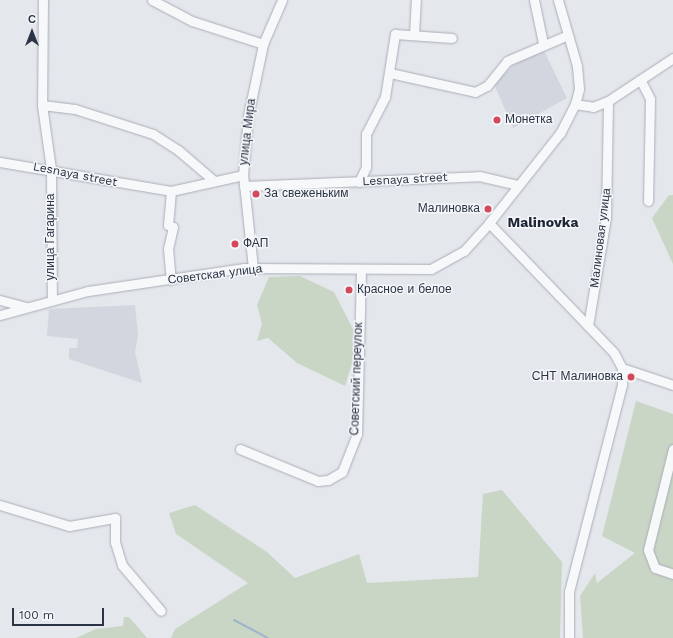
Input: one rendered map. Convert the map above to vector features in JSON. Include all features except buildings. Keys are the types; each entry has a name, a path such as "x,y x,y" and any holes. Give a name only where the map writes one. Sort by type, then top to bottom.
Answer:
{"street":[{"name":"улица Гагарина","path":"43,0 42,105 51,169 52,299"},
{"path":"152,0 198,24 263,44"},
{"name":"улица Мира","path":"253,268 243,175 248,116 263,44 282,0"},
{"path":"414,36 416,0"},
{"path":"534,0 544,43"},
{"name":"Советская улица","path":"0,315 52,299 253,268 431,269 464,251 489,223 517,185 560,133 575,104 579,89 577,66 558,0"},
{"path":"359,182 366,167 366,134 381,108 390,73 395,34 452,38"},
{"path":"390,73 475,92 487,86 507,61 544,43 568,35"},
{"path":"575,104 593,107 608,101 641,81 673,58"},
{"path":"641,81 650,99 648,202"},
{"name":"Малиновая улица","path":"588,326 606,217 608,101"},
{"path":"42,105 117,121 153,134 178,150 213,180"},
{"name":"Lesnaya street","path":"0,162 51,169 171,191 213,180 243,175"},
{"name":"Lesnaya street","path":"244,186 479,176 517,185"},
{"path":"171,191 168,225 173,227 168,248 171,280"},
{"path":"489,223 614,353 622,368 622,385 569,592 568,638"},
{"name":"Советский переулок","path":"240,449 318,481 328,480 342,472 357,434 361,269"},
{"path":"0,300 27,307"},
{"path":"622,368 673,385"},
{"path":"673,449 648,550 655,568 673,574"},
{"path":"0,505 69,526 115,518 115,542 122,565 161,611"}],"shaded area":[{"path":"544,51 567,98 513,128 494,84 516,63"},
{"path":"135,305 138,335 135,352 142,383 69,359 69,348 77,348 78,339 47,336 49,309"}],"green space":[{"path":"669,195 673,195 673,264 652,218"},
{"path":"300,276 334,292 359,341 345,386 297,363 268,338 257,341 262,324 257,305 269,277"},
{"path":"636,401 673,414 673,638 583,638 580,596 595,573 597,583 635,553 602,536"},
{"path":"502,490 562,562 560,638 171,638 175,629 248,583 176,534 169,513 195,505 267,552 295,578 359,554 367,583 478,577 483,494"},
{"path":"124,617 129,617 147,638 76,638 96,629 123,626"}],"waterway":[{"path":"234,620 268,638"}],"place":[{"name":"Монетка","path":"497,120"},
{"name":"За свеженьким","path":"256,194"},
{"name":"Малиновка","path":"488,209"},
{"name":"ФАП","path":"235,244"},
{"name":"Красное и белое","path":"349,290"},
{"name":"СНТ Малиновка","path":"631,377"}],"district":[{"name":"Malinovka","path":"543,222"}]}
